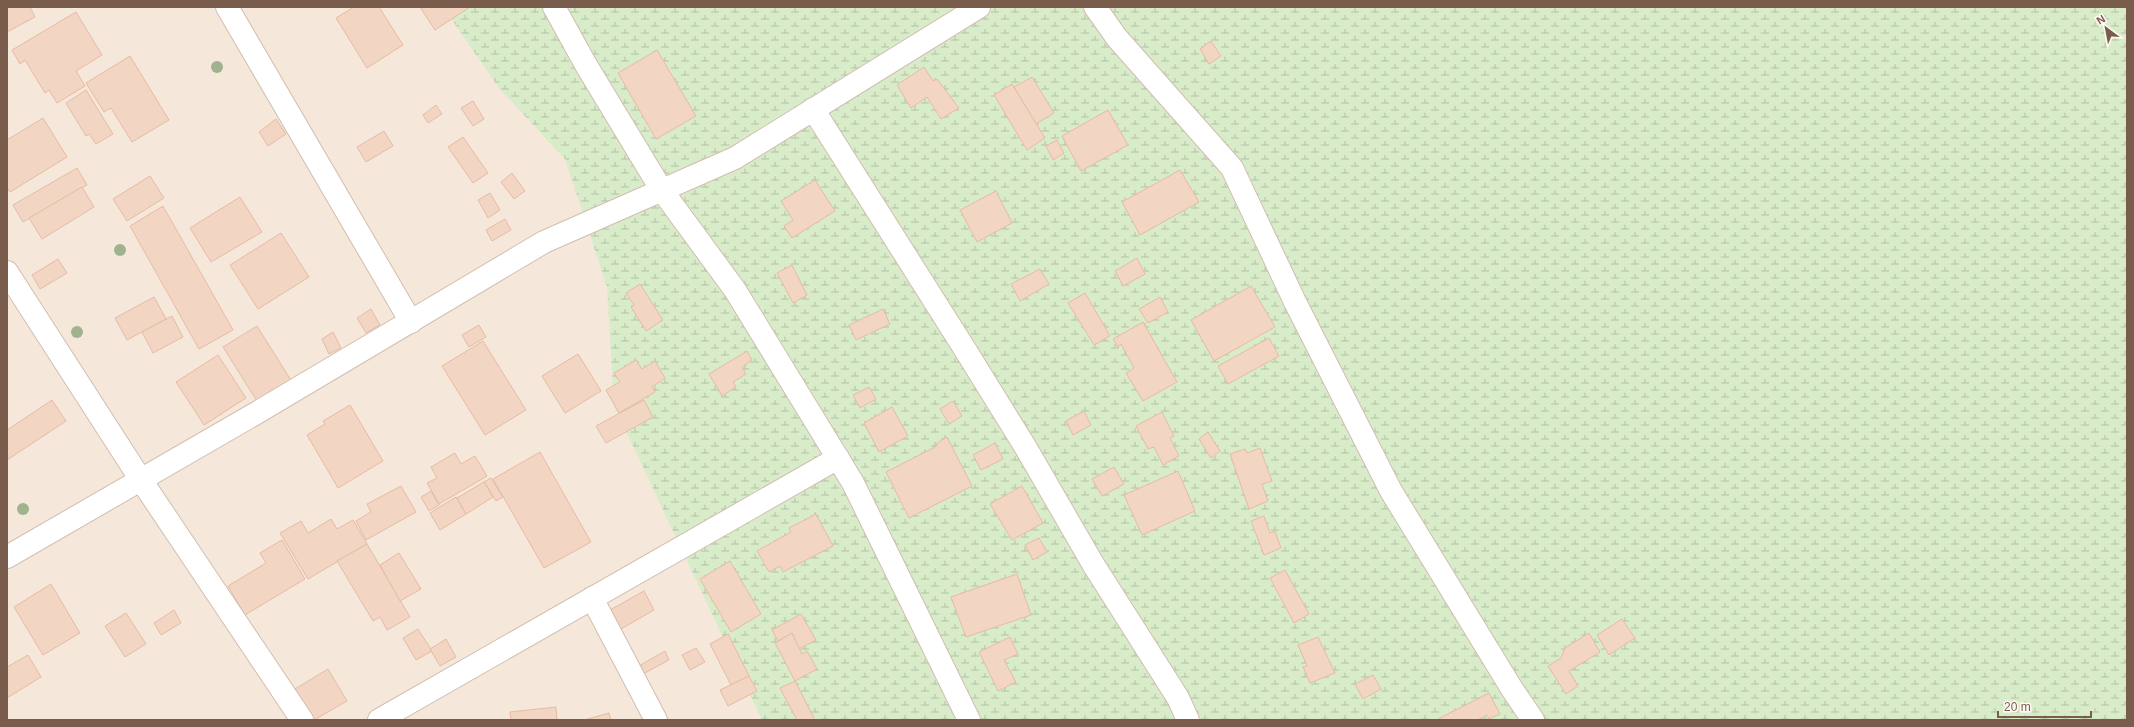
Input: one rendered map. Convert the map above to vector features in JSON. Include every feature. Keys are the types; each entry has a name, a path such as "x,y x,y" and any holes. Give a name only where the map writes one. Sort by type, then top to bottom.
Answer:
{"street":[{"path":"227,7 411,322"},
{"path":"554,7 586,65 662,189 734,290 838,458 853,484 969,720"},
{"path":"7,557 411,322 544,242 735,158 979,7"},
{"path":"1095,7 1117,38 1232,168 1295,302 1391,491 1512,689 1533,720"},
{"path":"813,110 890,228 1026,448 1093,564 1178,698 1188,720"},
{"path":"7,272 140,480 302,720"},
{"path":"379,720 838,458"},
{"path":"592,598 656,720"}],"shaded area":[{"path":"7,7 2127,7 2127,720 7,720"}],"green space":[{"path":"443,7 2127,7 2127,720 762,720 614,406 607,287 565,159 499,88"}],"building":[{"path":"7,7 30,7 35,17 7,32"},
{"path":"354,7 379,7 403,45 367,68 336,18"},
{"path":"420,7 470,7 435,30"},
{"path":"76,12 102,55 76,71 85,86 57,103 49,90 45,93 25,60 20,64 12,50"},
{"path":"1211,41 1221,56 1209,64 1200,49"},
{"path":"657,50 696,116 656,139 618,73"},
{"path":"130,56 169,120 132,142 111,108 104,112 86,83"},
{"path":"924,67 933,81 937,79 959,108 941,119 927,97 911,108 897,85"},
{"path":"1032,77 1054,113 1036,124 1014,87"},
{"path":"1012,84 1045,138 1027,150 994,95"},
{"path":"86,90 113,134 96,144 89,134 86,136 66,103"},
{"path":"473,101 484,119 473,126 461,108"},
{"path":"436,105 442,114 428,123 423,115"},
{"path":"1108,110 1128,145 1081,171 1062,136"},
{"path":"43,118 67,157 10,192 7,188 7,140"},
{"path":"276,119 286,134 268,146 259,132"},
{"path":"384,131 393,146 366,162 357,147"},
{"path":"463,137 488,173 473,183 448,147"},
{"path":"1057,140 1064,153 1053,160 1046,146"},
{"path":"77,168 87,185 23,222 13,205"},
{"path":"1180,170 1199,202 1140,235 1122,202"},
{"path":"512,173 525,191 514,199 501,182"},
{"path":"150,176 164,198 127,221 113,199"},
{"path":"815,180 835,211 792,238 784,226 793,220 781,201"},
{"path":"82,187 94,207 42,239 29,218"},
{"path":"996,191 1012,223 977,242 960,210"},
{"path":"490,193 500,210 488,218 478,200"},
{"path":"240,197 262,232 211,262 190,228"},
{"path":"163,206 233,330 199,349 130,226"},
{"path":"505,219 511,230 492,241 486,230"},
{"path":"281,233 309,277 258,309 230,265"},
{"path":"1137,258 1145,274 1123,286 1115,271"},
{"path":"58,259 67,273 40,289 32,275"},
{"path":"792,265 807,295 793,303 777,273"},
{"path":"1040,269 1049,284 1020,301 1011,284"},
{"path":"640,284 663,320 646,331 631,307 634,305 626,293"},
{"path":"1251,286 1275,327 1214,361 1191,320"},
{"path":"1085,293 1110,336 1094,345 1068,303"},
{"path":"154,297 166,319 127,340 115,318"},
{"path":"1160,297 1168,312 1148,323 1139,309"},
{"path":"371,309 380,325 366,333 357,318"},
{"path":"883,309 890,324 856,340 849,325"},
{"path":"172,316 183,337 153,353 142,332"},
{"path":"1143,322 1177,382 1143,401 1126,373 1134,368 1121,344 1118,347 1113,339"},
{"path":"479,325 486,337 469,347 462,335"},
{"path":"257,326 294,385 260,406 223,347"},
{"path":"333,332 341,348 329,354 322,339"},
{"path":"1269,338 1279,356 1228,384 1218,366"},
{"path":"483,341 526,410 485,435 442,366"},
{"path":"747,351 752,360 742,367 746,374 733,382 736,387 722,396 709,374"},
{"path":"578,354 601,391 565,413 542,376"},
{"path":"218,355 246,398 204,425 176,382"},
{"path":"636,360 642,369 655,361 665,378 652,387 655,392 619,413 606,390 620,382 614,373"},
{"path":"869,387 876,399 860,408 853,395"},
{"path":"52,400 66,421 7,460 7,430"},
{"path":"644,400 653,417 606,443 596,426"},
{"path":"953,401 962,416 949,424 940,409"},
{"path":"350,405 383,461 338,488 307,435 325,424 323,421"},
{"path":"892,407 908,436 879,452 864,423"},
{"path":"1084,411 1091,425 1073,435 1066,421"},
{"path":"1162,412 1174,436 1170,438 1179,456 1163,465 1154,447 1148,449 1136,426"},
{"path":"1208,432 1220,451 1211,458 1199,439"},
{"path":"947,437 972,486 909,518 886,472 937,446 936,444"},
{"path":"995,443 1003,459 981,470 973,455"},
{"path":"1260,448 1272,481 1262,484 1268,501 1249,509 1230,454 1245,449 1247,453"},
{"path":"540,452 591,542 544,568 493,479"},
{"path":"455,453 461,464 475,456 487,476 439,504 427,483 437,478 431,467"},
{"path":"1114,467 1124,484 1102,496 1092,479"},
{"path":"1178,471 1195,511 1142,535 1124,495"},
{"path":"491,478 503,497 496,501 484,482"},
{"path":"484,482 493,497 466,514 457,498"},
{"path":"401,486 416,512 366,540 356,521 371,512 367,504"},
{"path":"1022,486 1043,523 1012,540 990,504"},
{"path":"431,491 439,505 429,511 421,497"},
{"path":"456,497 466,514 440,530 430,513"},
{"path":"816,514 833,546 783,572 780,566 769,572 757,551 791,532 789,528"},
{"path":"1264,516 1270,533 1275,531 1281,548 1264,555 1251,521"},
{"path":"331,519 337,529 353,520 367,544 308,579 280,533 301,521 308,533"},
{"path":"1039,538 1047,552 1033,560 1025,545"},
{"path":"282,540 305,579 245,615 228,586 266,563 260,553"},
{"path":"367,544 410,617 387,630 380,617 373,621 337,561"},
{"path":"399,553 421,589 400,601 380,565"},
{"path":"730,561 761,614 731,632 700,579"},
{"path":"1285,570 1309,614 1294,623 1270,578"},
{"path":"1017,574 1031,615 966,637 951,597"},
{"path":"51,584 80,633 43,655 14,607"},
{"path":"644,591 654,610 621,629 610,610"},
{"path":"174,610 181,623 161,635 154,623"},
{"path":"126,613 146,644 125,657 105,626"},
{"path":"801,614 816,640 799,649 792,633 778,641 772,630"},
{"path":"1622,619 1635,638 1609,655 1597,635"},
{"path":"418,629 432,651 416,660 403,638"},
{"path":"792,633 802,654 807,651 817,669 795,681 775,643"},
{"path":"1589,633 1600,652 1569,671 1578,686 1566,694 1548,666 1561,658 1565,648"},
{"path":"728,634 749,676 731,685 710,644"},
{"path":"1010,637 1018,654 1004,660 1016,682 998,691 979,652"},
{"path":"1318,637 1335,673 1310,683 1303,667 1307,666 1298,645"},
{"path":"446,639 456,657 440,666 430,649"},
{"path":"696,648 705,662 690,670 682,655"},
{"path":"665,651 669,660 643,674 639,666"},
{"path":"28,655 41,677 7,698 7,667"},
{"path":"328,669 347,701 314,720 295,689"},
{"path":"1373,675 1381,689 1363,699 1355,684"},
{"path":"749,676 757,691 728,706 720,690"},
{"path":"795,681 815,720 797,720 780,688"},
{"path":"1489,693 1500,714 1489,719 1487,715 1477,720 1436,720"},
{"path":"556,707 557,720 511,720 510,712"},
{"path":"609,713 611,720 584,720"}]}
